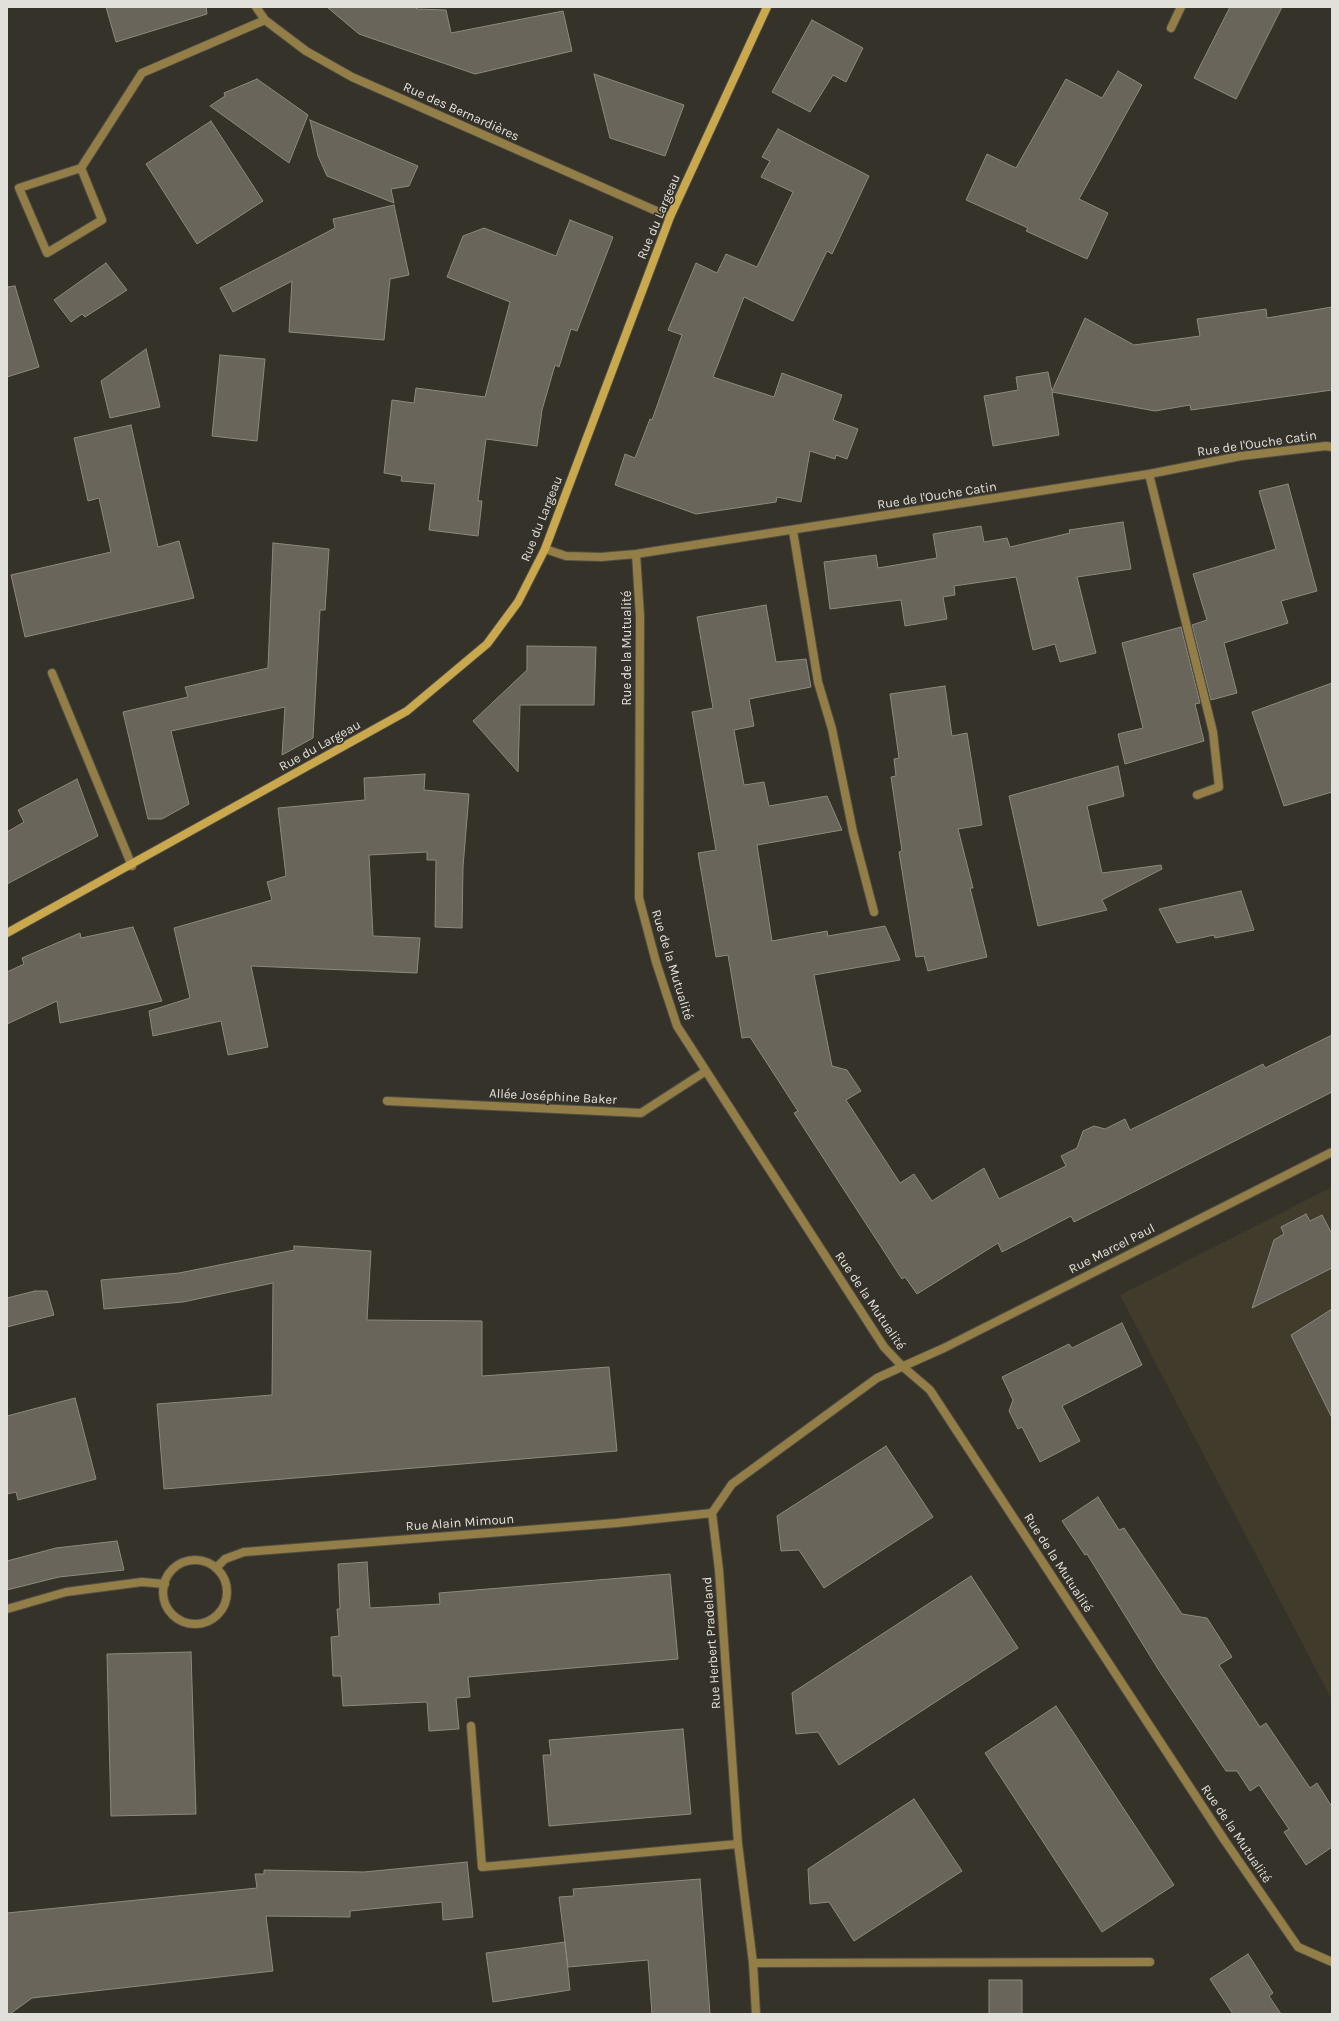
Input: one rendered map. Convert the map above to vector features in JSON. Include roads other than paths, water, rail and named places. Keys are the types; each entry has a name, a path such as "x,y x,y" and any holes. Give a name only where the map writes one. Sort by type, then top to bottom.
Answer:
{"street":[{"name":"Rue des Bernardières","path":"256,7 265,20 306,51 352,77 670,217"},
{"name":"Rue du Largeau","path":"7,933 132,866 407,711 487,644 518,602 545,549 670,217 767,7"},
{"path":"1171,28 1181,7"},
{"path":"81,168 102,220 47,253 19,188 81,168 142,73 265,20"},
{"name":"Rue de l'Ouche Catin","path":"545,549 566,556 601,558 636,554 793,531 1149,474 1240,456 1326,446 1332,447"},
{"path":"1149,474 1213,732 1219,787 1197,795"},
{"path":"793,531 818,682 832,729 853,832 874,912"},
{"name":"Rue de la Mutualité","path":"636,554 640,616 639,898 656,962 677,1026 884,1347 902,1366 930,1390 1225,1841 1298,1947 1332,1962"},
{"path":"52,673 132,866"},
{"name":"Allée Joséphine Baker","path":"387,1101 640,1113 706,1071"},
{"name":"Rue Marcel Paul","path":"902,1366 944,1348 1332,1152"},
{"path":"712,1513 732,1484 877,1378 902,1366"},
{"name":"Rue Alain Mimoun","path":"216,1568 225,1559 244,1552 617,1523 712,1513"},
{"name":"Rue Herbert Pradeland","path":"712,1513 719,1570 738,1844 753,1963 756,2014"},
{"path":"192,1561 204,1562 216,1568 224,1577 227,1589 226,1602 220,1612 211,1621 199,1624 186,1623 175,1618 167,1608 164,1596 165,1584 171,1572 180,1564 192,1561"},
{"path":"7,1609 66,1592 142,1582 165,1584"},
{"path":"472,1726 482,1867 738,1844"},
{"path":"753,1963 1150,1962"}]}
